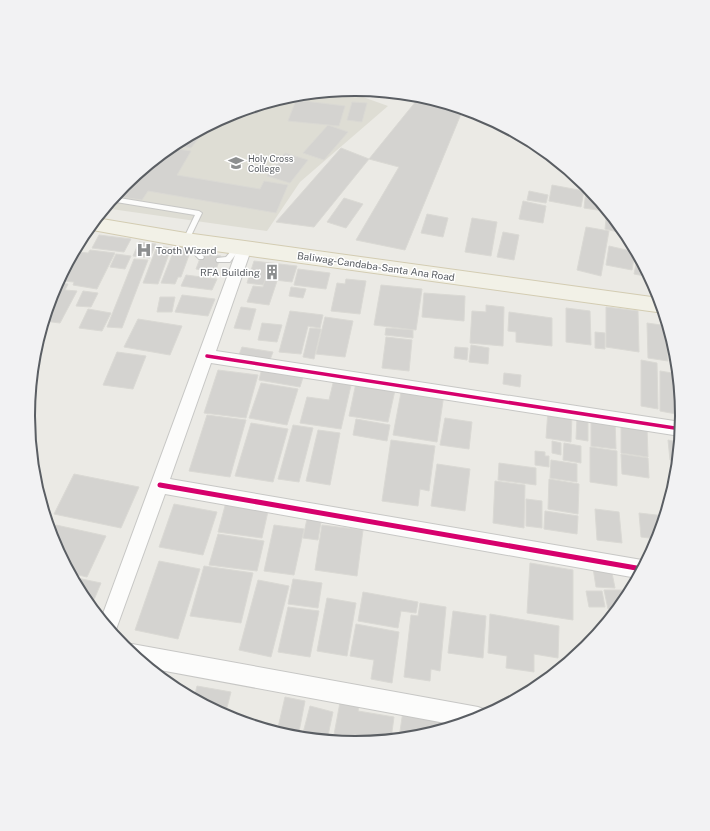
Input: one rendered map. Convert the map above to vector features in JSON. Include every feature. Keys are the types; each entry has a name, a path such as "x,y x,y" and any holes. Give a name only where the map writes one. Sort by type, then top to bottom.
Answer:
{"main road":[{"name":"Baliwag-Candaba-Santa Ana Road","path":"98,225 238,254 655,305"}],"street":[{"path":"110,621 207,356 238,254"},
{"path":"207,356 674,428"},
{"path":"160,485 636,568"},
{"path":"144,656 466,716"}],"lane":[{"path":"119,200 199,213 195,246"},
{"path":"219,260 238,254"}],"shaded area":[{"name":"Holy Cross College","path":"334,96 360,96 388,106 300,182 267,231 111,209 144,175 177,149 213,129 252,112 272,106 313,98"}],"building":[{"path":"300,101 345,106 339,126 288,121 295,102"},
{"path":"352,102 367,103 362,122 347,120"},
{"path":"416,102 433,105 461,114 405,250 356,240 399,167 369,159"},
{"path":"259,110 257,114 250,113"},
{"path":"328,125 348,132 324,160 303,153"},
{"path":"201,135 191,148 182,146"},
{"path":"341,148 369,159 314,227 276,222"},
{"path":"177,149 191,151 177,175 260,189 264,181 288,185 276,213 148,191 142,200 122,197 144,175"},
{"path":"285,153 308,160 290,183 267,176"},
{"path":"552,185 584,192 581,207 549,201"},
{"path":"529,191 548,195 546,203 527,200"},
{"path":"586,194 600,210 584,208"},
{"path":"344,198 363,204 346,228 327,222"},
{"path":"523,201 546,206 543,223 519,219"},
{"path":"427,214 448,218 443,237 421,233"},
{"path":"472,218 497,222 491,256 465,252"},
{"path":"606,218 617,232 605,229"},
{"path":"586,227 609,231 601,276 577,270"},
{"path":"503,232 519,235 514,260 497,257"},
{"path":"99,235 131,239 124,252 92,248"},
{"name":"Tooth Wizard","path":"139,242 156,244 150,258 133,256"},
{"path":"176,245 192,247 181,277 178,277 175,284 161,283"},
{"path":"157,246 171,248 158,284 143,283"},
{"path":"609,246 629,251 634,259 632,270 606,265"},
{"path":"90,250 115,253 97,289 73,285 74,282 65,281 80,252 88,253"},
{"path":"202,253 221,256 215,272 196,269"},
{"path":"116,254 131,256 125,269 110,267"},
{"path":"134,259 148,260 122,328 107,327"},
{"name":"RFA Building","path":"254,261 297,266 292,282 266,279 263,285 247,283"},
{"path":"636,263 643,276 634,274"},
{"path":"298,269 330,273 326,289 294,285"},
{"path":"186,275 217,279 212,290 181,286"},
{"path":"265,279 277,281 269,305 247,302 253,286 263,287"},
{"path":"346,279 366,281 360,314 331,311 337,283 345,284"},
{"path":"63,284 68,284 65,290 77,291 60,323 49,322"},
{"path":"381,285 422,289 416,330 374,325"},
{"path":"291,287 306,289 303,298 289,296"},
{"path":"83,291 98,293 91,307 76,306"},
{"path":"424,293 465,296 464,321 422,317"},
{"path":"182,295 215,299 208,316 175,312"},
{"path":"160,297 175,297 172,312 157,312"},
{"path":"486,305 504,307 503,346 470,343 472,311 486,312"},
{"path":"241,307 256,309 250,330 234,328"},
{"path":"606,307 638,311 639,352 606,347"},
{"path":"566,308 590,311 591,345 566,342"},
{"path":"88,309 111,313 102,331 79,328"},
{"path":"290,311 323,315 320,328 308,326 301,354 279,352"},
{"path":"509,312 552,318 552,346 516,342 516,332 508,331"},
{"path":"325,317 353,321 345,357 316,354"},
{"path":"138,319 182,326 170,355 124,347"},
{"path":"262,323 282,325 277,342 258,340"},
{"path":"647,323 662,325 667,345 668,361 648,358"},
{"path":"310,328 321,329 314,359 303,357"},
{"path":"386,328 413,330 413,338 385,335"},
{"path":"595,332 605,333 605,349 595,348"},
{"path":"386,337 412,340 409,371 382,368"},
{"path":"471,345 489,348 488,364 469,362"},
{"path":"242,347 273,352 268,365 237,360"},
{"path":"455,347 468,348 467,360 454,358"},
{"path":"117,352 146,356 133,389 103,385"},
{"path":"641,360 657,363 658,409 641,406"},
{"path":"262,368 304,374 300,387 259,380"},
{"path":"218,370 258,375 246,418 204,413"},
{"path":"660,371 672,373 675,414 660,411"},
{"path":"504,373 521,375 520,387 503,384"},
{"path":"334,379 352,381 341,429 300,423 307,397 329,400"},
{"path":"261,383 298,389 287,425 249,418"},
{"path":"356,383 395,390 388,422 349,416"},
{"path":"402,387 444,394 437,442 393,435"},
{"path":"548,410 572,414 571,442 546,438"},
{"path":"207,415 246,420 230,477 189,471"},
{"path":"591,416 615,420 616,449 591,446"},
{"path":"577,417 588,419 588,441 576,439"},
{"path":"445,418 472,422 469,449 440,445"},
{"path":"356,419 390,425 387,441 353,435"},
{"path":"251,423 288,429 273,482 235,476"},
{"path":"621,423 647,427 648,457 621,453"},
{"path":"293,425 313,428 299,482 278,479"},
{"path":"318,430 340,433 330,485 306,481"},
{"path":"391,440 435,446 429,491 420,489 418,506 382,501"},
{"path":"668,440 674,441 672,460 670,460"},
{"path":"552,441 561,443 561,455 552,453"},
{"path":"564,443 581,446 581,463 563,460"},
{"path":"590,447 617,451 617,486 590,482"},
{"path":"535,451 545,452 545,456 549,456 549,467 535,465"},
{"path":"621,454 648,458 649,478 622,474"},
{"path":"551,460 577,464 577,482 550,478"},
{"path":"499,463 536,468 536,485 498,480"},
{"path":"437,464 470,469 465,511 431,506"},
{"path":"74,474 139,487 121,528 54,514"},
{"path":"549,479 579,484 578,514 548,509"},
{"path":"495,481 525,485 524,528 493,523"},
{"path":"526,499 542,501 542,528 526,526"},
{"path":"226,502 269,507 262,538 218,532"},
{"path":"174,504 217,512 203,555 159,547"},
{"path":"595,509 619,512 622,543 597,540"},
{"path":"545,511 578,516 577,534 544,529"},
{"path":"639,513 659,515 651,538 641,537"},
{"path":"308,514 322,516 318,540 303,538"},
{"path":"56,525 106,536 87,577 78,575 68,557 55,527"},
{"path":"274,525 304,529 294,575 264,571"},
{"path":"322,525 363,530 357,576 315,570"},
{"path":"218,534 264,541 257,571 209,565"},
{"path":"159,561 200,569 178,639 135,630"},
{"path":"530,563 573,570 573,620 527,613"},
{"path":"204,566 253,573 241,623 190,616"},
{"path":"593,568 611,568 615,588 596,587"},
{"path":"80,579 101,583 94,600"},
{"path":"293,579 322,583 318,608 288,604"},
{"path":"258,580 289,586 271,657 239,650"},
{"path":"604,590 623,590 610,609 608,609"},
{"path":"586,591 602,591 605,607 589,607"},
{"path":"363,592 418,602 416,613 401,611 398,628 358,621"},
{"path":"327,598 356,603 347,656 317,651"},
{"path":"420,603 446,607 440,671 431,669 430,681 404,677 411,615 418,616"},
{"path":"288,607 319,611 310,657 278,652"},
{"path":"453,611 486,616 483,658 448,653"},
{"path":"490,614 559,626 558,658 534,654 534,672 506,668 507,656 488,653"},
{"path":"356,624 399,632 392,683 371,679 374,660 350,656"},
{"path":"197,686 231,692 227,708 195,693"},
{"path":"285,697 305,701 299,730 278,726"},
{"path":"341,697 360,701 358,711 394,717 392,734 355,736 334,735"},
{"path":"310,706 333,712 328,734 304,731"},
{"path":"403,711 454,720 438,725 400,732"}],"cycle path":[{"path":"207,356 674,428"},
{"path":"160,485 636,568"}],"place":[{"name":"Holy Cross College","path":"236,163"},
{"name":"Tooth Wizard","path":"144,250"},
{"name":"RFA Building","path":"272,272"}]}
